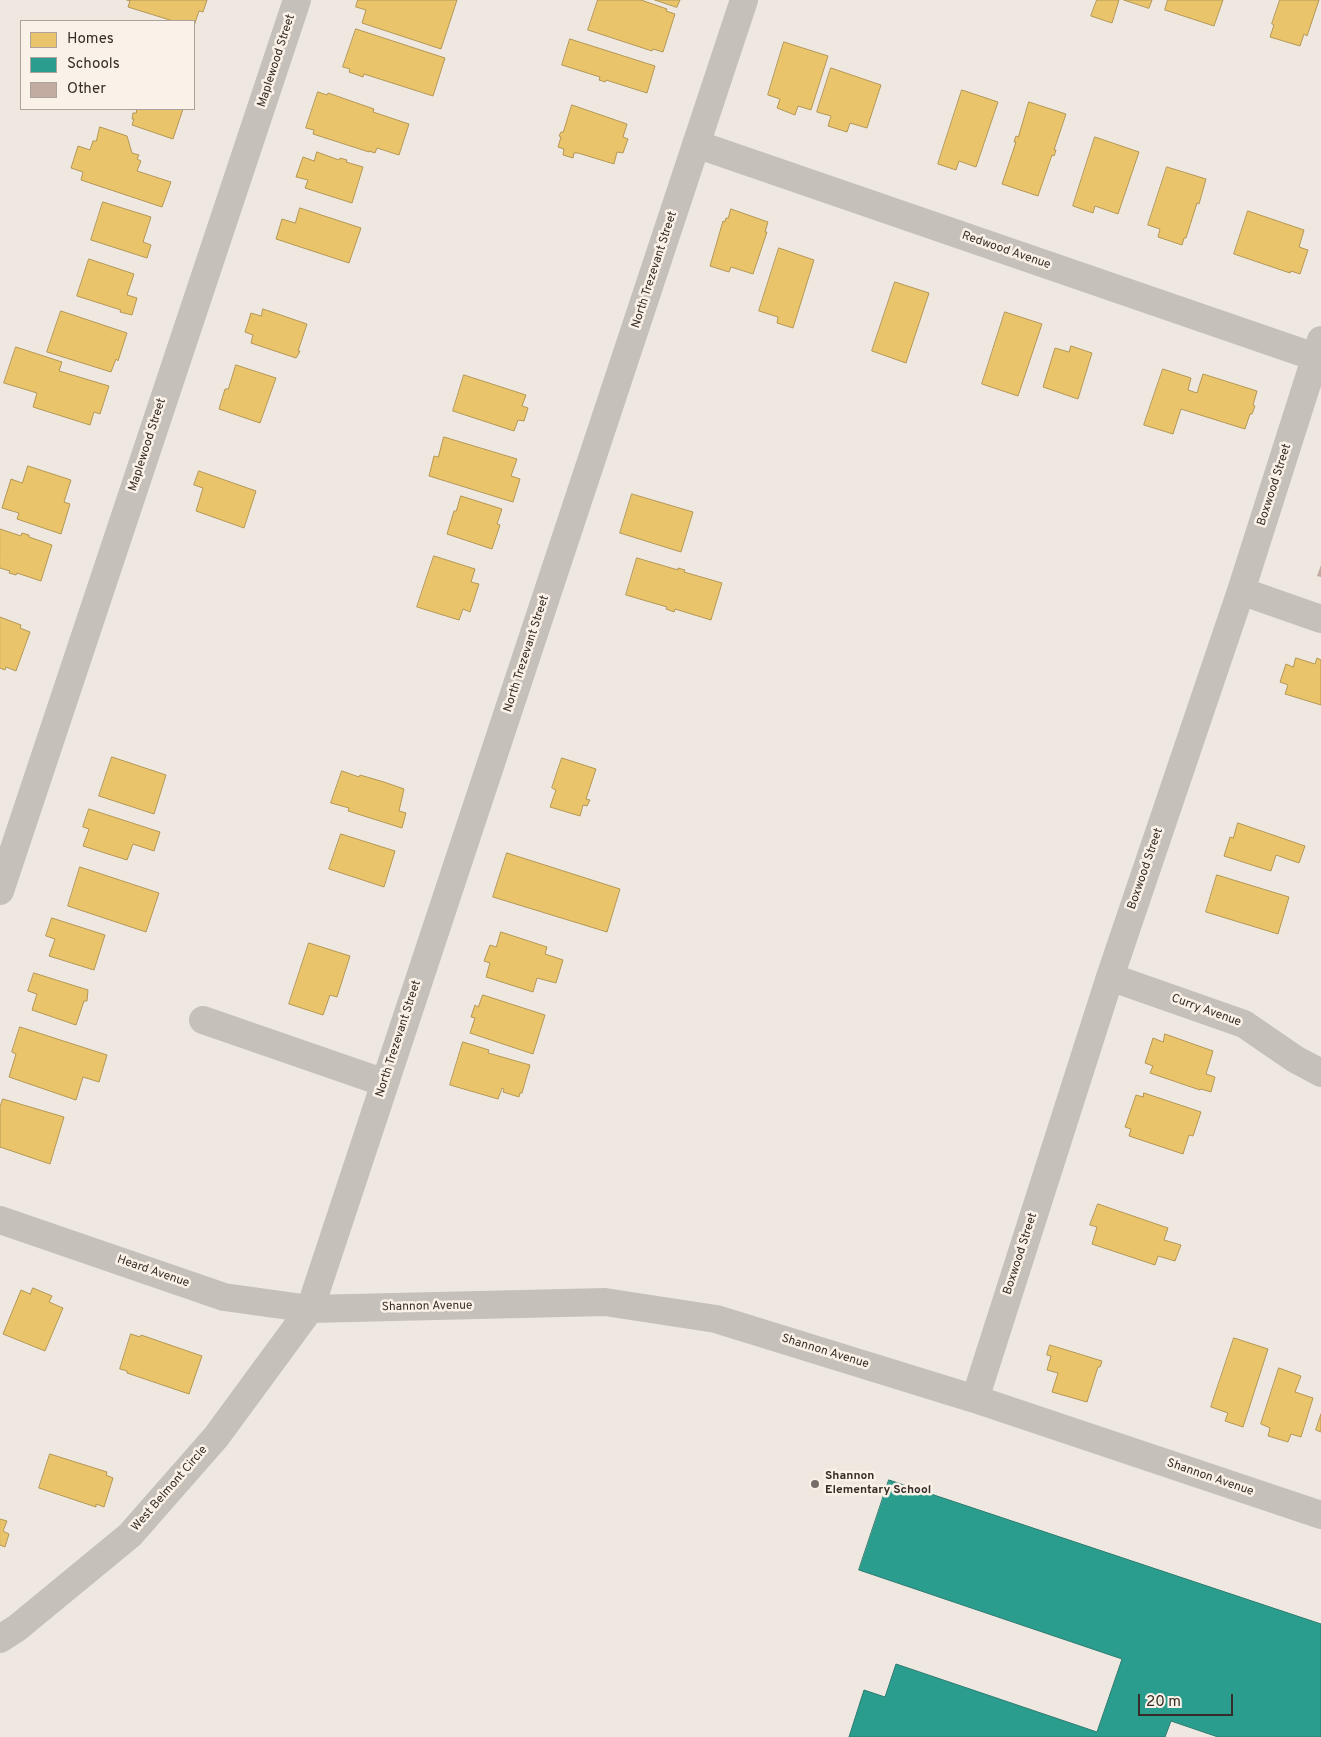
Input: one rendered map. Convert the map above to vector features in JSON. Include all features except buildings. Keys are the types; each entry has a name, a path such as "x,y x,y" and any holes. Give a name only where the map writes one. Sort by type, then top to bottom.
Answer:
{"street":[{"name":"Maplewood Street","path":"0,891 297,0"},
{"name":"North Trezevant Street","path":"310,1309 744,0"},
{"name":"Redwood Avenue","path":"696,144 1318,349"},
{"name":"Boxwood Street","path":"975,1399 1110,977 1241,591 1318,349"},
{"path":"1241,591 1321,618"},
{"name":"Curry Avenue","path":"1110,977 1244,1024 1295,1059 1321,1073"},
{"path":"203,1020 385,1082"},
{"name":"Heard Avenue","path":"0,1220 224,1296 310,1309"},
{"name":"Shannon Avenue","path":"310,1309 605,1302 716,1319 975,1399 1321,1515"},
{"name":"West Belmont Circle","path":"0,1639 17,1628 130,1535 216,1437 310,1309"}],"place":[{"name":"Shannon Elementary School","path":"815,1484"}]}
